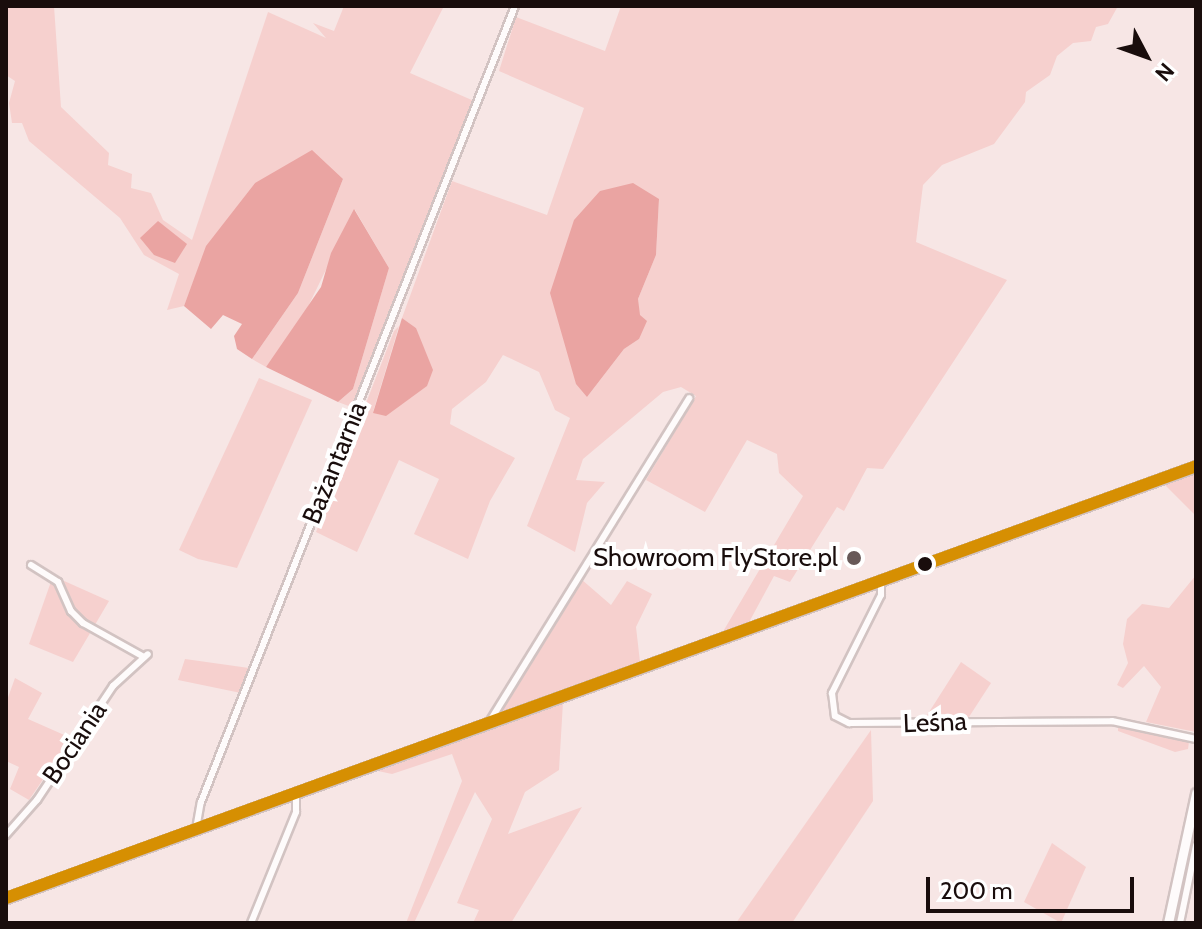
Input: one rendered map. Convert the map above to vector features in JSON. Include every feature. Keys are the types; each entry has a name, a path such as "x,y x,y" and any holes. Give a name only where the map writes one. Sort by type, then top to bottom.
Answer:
{"main road":[{"path":"6,898 1196,466"},
{"path":"1168,923 1196,793"}],"street":[{"name":"Bażantarnia","path":"196,829 201,802 515,6"},
{"path":"488,724 689,398"},
{"name":"Bociania","path":"6,835 37,800 113,686 146,656 83,623 58,582 31,565"},
{"name":"Leśna","path":"881,582 881,595 832,693 835,716 849,723 1112,721 1196,739"},
{"path":"251,923 296,812 296,793"},
{"path":"1180,923 1196,846"}],"shaded area":[{"path":"6,6 54,6 61,107 109,153 108,165 132,174 131,188 151,193 163,220 192,240 268,12 326,38 313,23 334,31 344,6 444,6 410,73 474,101 354,408 338,402 353,389 389,268 355,210 300,323 266,367 252,359 298,293 343,179 255,183 207,246 184,306 167,310 179,274 144,255 120,218 29,141 22,123 12,123 9,103 15,81 6,75"},
{"path":"621,6 1118,6 1108,24 1096,27 1091,41 1073,43 1057,56 1050,75 1026,92 1025,102 994,144 942,165 923,185 916,242 1007,280 883,469 867,468 844,511 837,507 790,582 774,576 747,626 721,635 803,496 779,473 777,454 747,440 705,512 646,480 696,396 681,387 663,392 583,459 576,480 605,482 587,503 575,552 527,526 570,418 555,410 539,372 503,355 486,382 452,409 450,424 515,458 490,501 468,559 414,534 439,479 399,460 357,552 316,532 394,331 399,326 373,412 416,328 402,318 452,181 547,215 584,108 499,71 516,17 605,51","holes":["659,199 656,255 638,299 639,339 624,349 587,397"]},
{"path":"312,150 343,179 298,293 252,359 237,349 234,336 242,324 223,315 211,329 184,306 206,246 255,183"},
{"path":"633,183 659,199 656,255 638,299 640,315 647,321 639,339 624,349 587,397 576,384 550,293 574,220 600,191"},
{"path":"354,209 389,268 353,389 338,402 266,367 321,287 331,253"},
{"path":"158,221 187,244 175,263 154,255 140,238"},
{"path":"402,318 416,328 433,370 427,386 386,416 373,413"},
{"path":"259,378 312,400 237,568 198,559 179,550"},
{"path":"1196,472 1196,516 1164,484"},
{"path":"1196,575 1196,732 1146,722 1161,687 1144,666 1123,688 1117,685 1128,663 1123,644 1127,619 1142,604 1169,608"},
{"path":"53,576 109,601 73,662 29,644"},
{"path":"581,579 611,605 627,581 652,594 636,627 640,662 498,715 496,710"},
{"path":"185,659 249,668 241,693 178,680"},
{"path":"961,662 991,683 967,720 924,720"},
{"path":"15,678 42,693 28,719 71,738 29,800 10,789 19,767 6,761 6,703"},
{"path":"563,702 559,770 525,792 508,834 582,807 511,923 473,923 479,910 457,903 492,819 475,792 414,923 406,923 462,781 452,754 392,774 378,771"},
{"path":"1118,724 1189,742 1188,749 1175,752 1118,731"},
{"path":"871,730 873,801 792,923 736,923"},
{"path":"1052,843 1086,867 1061,923 1024,902"}],"transit line":[{"path":"6,898 1196,466"}],"place":[{"name":"Showroom FlyStore.pl","path":"854,558"}]}
